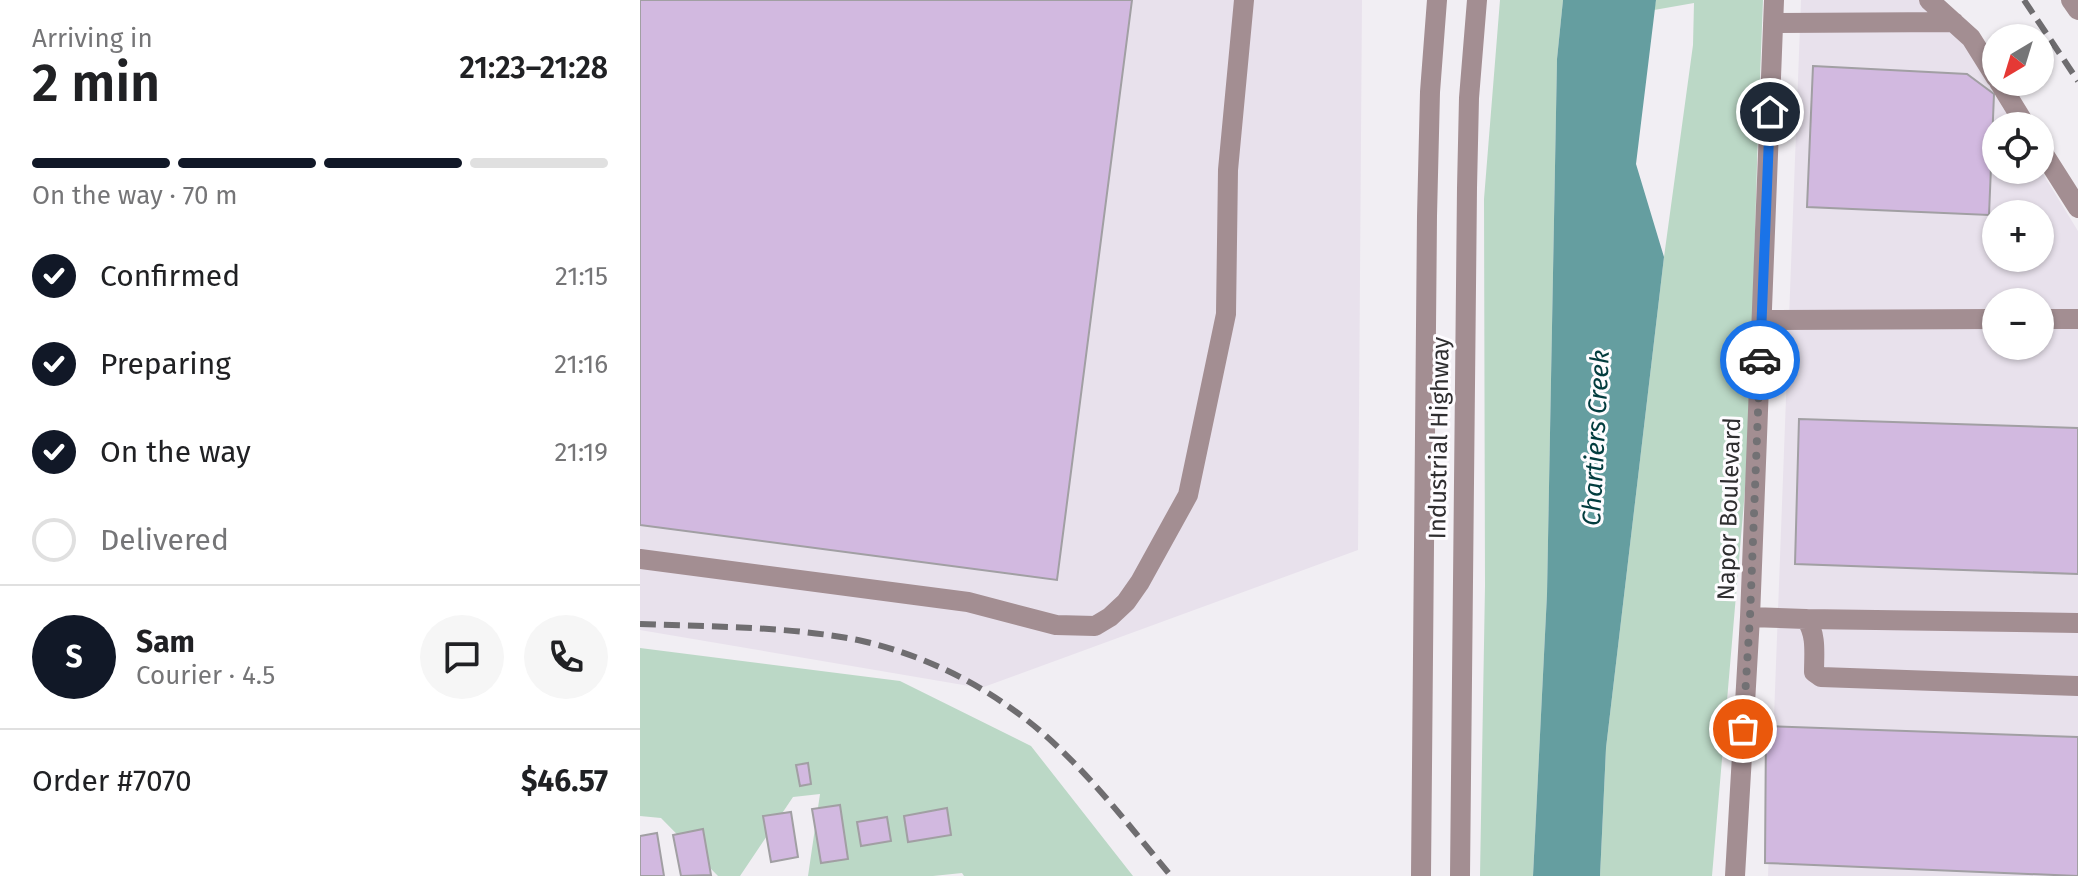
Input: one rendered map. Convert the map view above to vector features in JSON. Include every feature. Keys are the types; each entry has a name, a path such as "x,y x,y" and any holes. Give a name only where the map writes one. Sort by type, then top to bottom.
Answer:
{"street":[{"path":"640,559 968,602 1056,625 1095,626 1110,617 1140,582 1188,495 1226,314 1228,170 1244,0"},
{"name":"Industrial Highway","path":"1421,876 1427,216 1430,92 1437,0"},
{"name":"Industrial Highway","path":"1460,876 1467,188 1469,98 1477,0"},
{"name":"Napor Boulevard","path":"1735,876 1750,617 1774,0"},
{"path":"1929,0 1971,38 1982,56"},
{"path":"2071,0 2078,10"},
{"path":"1773,23 1954,22"},
{"path":"2054,170 2078,208"},
{"path":"1762,320 1982,319"},
{"path":"2054,319 2078,319"},
{"path":"1750,617 2078,623"},
{"path":"1806,619 1814,636 1814,672 1821,677 2078,686"}],"shaded area":[{"path":"640,0 1362,0 1358,550 981,688 640,630"},
{"path":"1801,0 1937,0 1982,74 1982,96 1996,96 2005,112 1982,112 1982,184 2049,184 2078,231 2078,876 1768,876"}],"green space":[{"path":"1500,0 1563,0 1557,59 1547,594 1533,876 1480,876 1485,586 1484,199"},
{"path":"1656,0 1763,0 1749,443 1712,876 1600,876 1606,748 1664,257 1693,45 1694,3 1654,10"},
{"path":"640,648 900,681 1031,746 1133,876 964,876 962,873 933,876 808,876 820,794 793,797 740,876 718,876 661,818 640,816"}],"water":[{"name":"Chartiers Creek","path":"1563,0 1656,0 1636,164 1664,257 1606,748 1600,876 1533,876 1547,594 1557,59"}],"building":[{"path":"640,0 1132,0 1057,580 640,525"},
{"path":"1813,66 1967,74 1982,85 1982,96 1994,96 1993,112 1982,112 1982,184 1990,184 1990,200 1982,200 1982,215 1807,207"},
{"path":"1799,419 2078,428 2078,574 1795,564"},
{"path":"1766,726 2078,737 2078,876 1765,863"},
{"path":"808,763 811,784 800,786 796,765"},
{"path":"840,805 848,859 821,863 812,809"},
{"path":"947,808 951,835 908,842 904,816"},
{"path":"791,812 798,857 771,862 763,816"},
{"path":"887,817 891,841 861,846 857,822"},
{"path":"703,829 711,875 681,876 673,835"},
{"path":"657,833 664,876 640,876 640,836"}],"railway":[{"path":"2024,0 2078,81"},
{"path":"640,624 831,635 909,655 958,676 1004,703 1046,736 1111,803 1171,876"}],"way so far":[{"path":"1743,729 1760,360"}],"route":[{"path":"1760,360 1770,112"}]}
